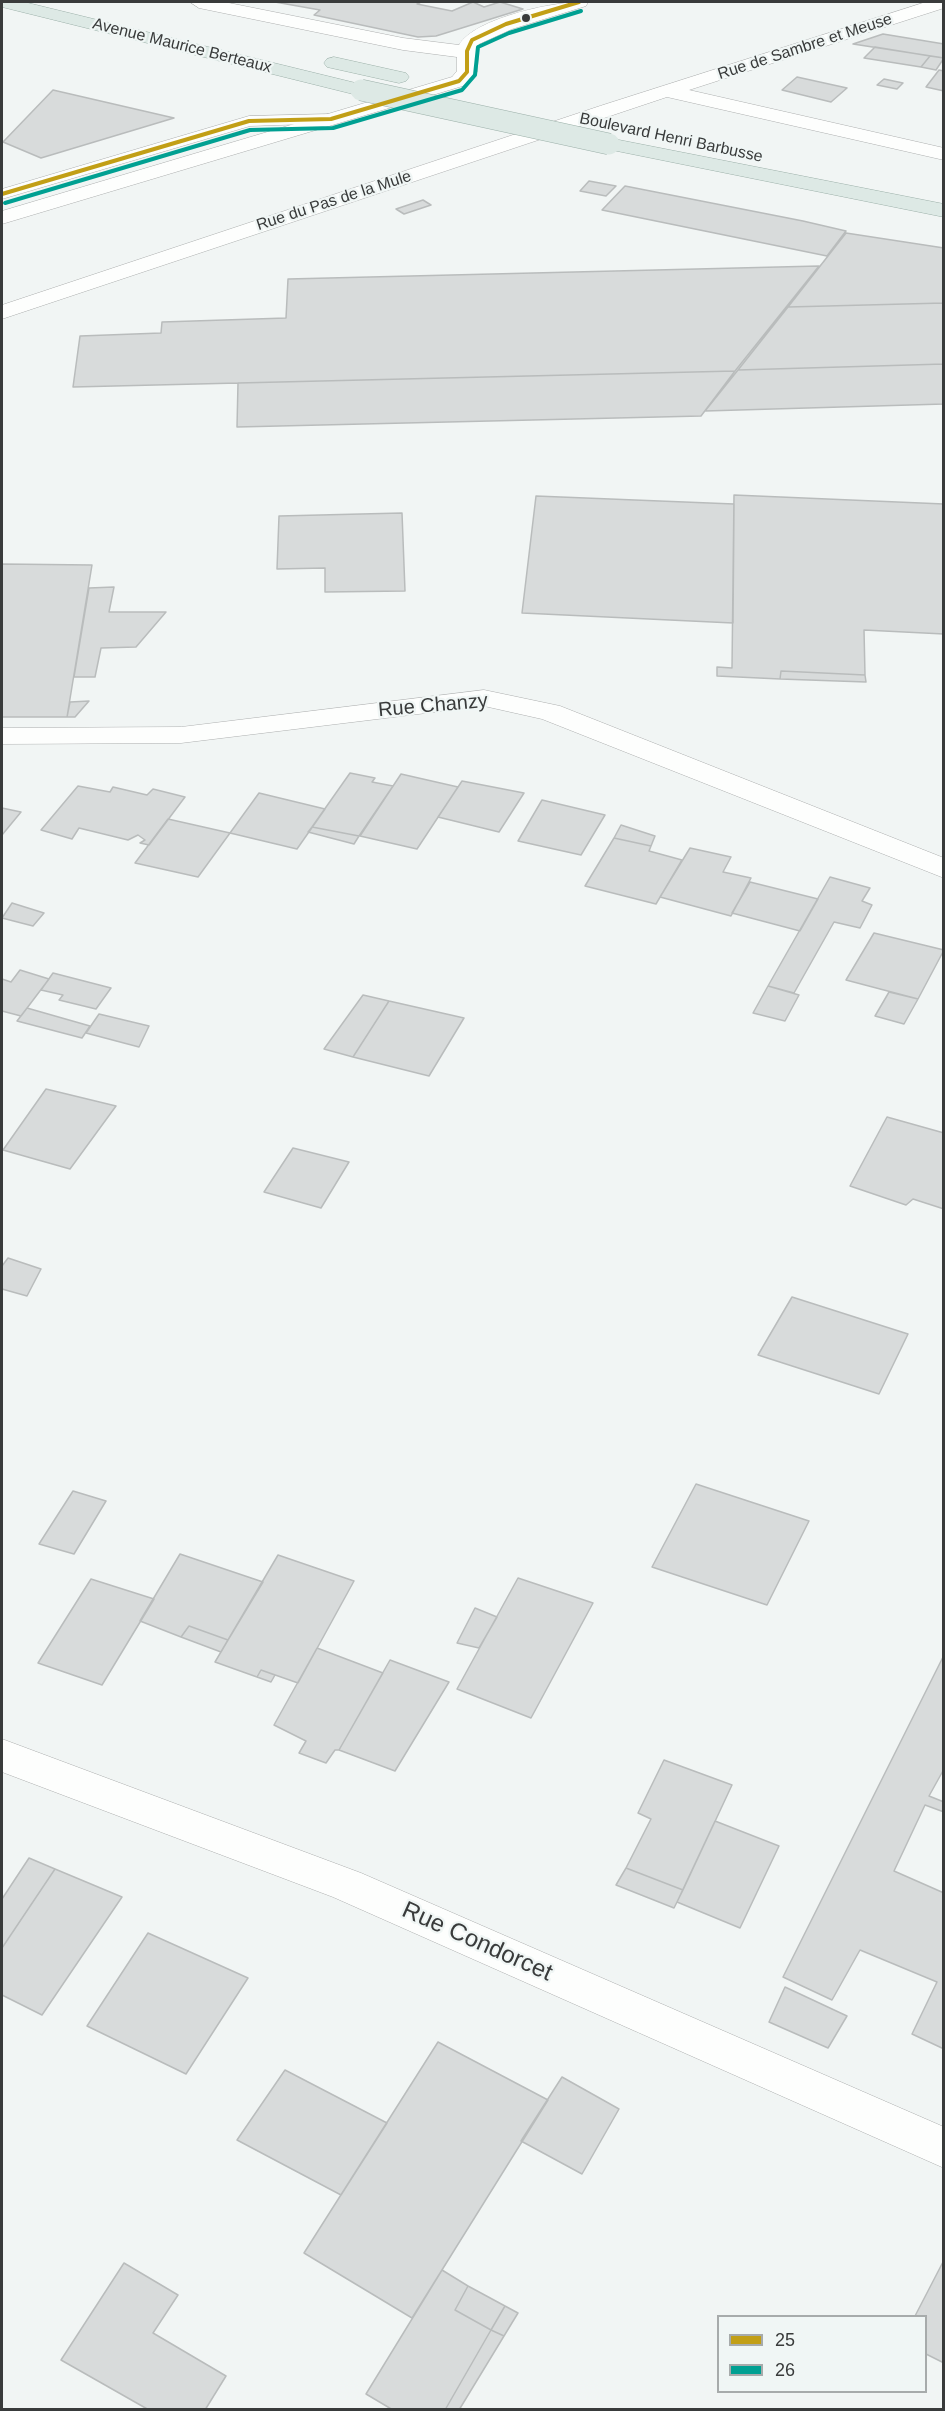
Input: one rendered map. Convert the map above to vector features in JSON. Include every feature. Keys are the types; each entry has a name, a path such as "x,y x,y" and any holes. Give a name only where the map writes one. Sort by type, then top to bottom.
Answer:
{"main road":[{"name":"Avenue Maurice Berteaux","path":"3,2 361,90"},
{"name":"Avenue Maurice Berteaux","path":"53,2 399,77"},
{"name":"Boulevard Henri Barbusse","path":"399,77 626,129 944,194"},
{"name":"Boulevard Henri Barbusse","path":"361,90 609,144 944,211"}],"street":[{"path":"206,2 403,44 466,52"},
{"path":"2,218 459,81 467,72 466,52 471,40 579,2"},
{"name":"Rue de Sambre et Meuse","path":"666,91 944,2"},
{"path":"666,91 944,154"},
{"name":"Rue du Pas de la Mule","path":"2,312 666,91"},
{"name":"Rue Chanzy","path":"2,736 181,735 484,698 550,712 944,869"},
{"name":"Rue Condorcet","path":"2,1755 347,1885 944,2148"}],"lane":[{"path":"2,194 249,121 331,119"}],"building":[{"path":"275,2 421,2 417,4 452,11 473,2 484,7 500,2 523,9 436,36 418,37 314,15 320,10"},
{"path":"883,34 944,44 944,58 853,44"},
{"path":"875,47 930,56 921,67 864,58"},
{"path":"930,56 944,58 936,70 921,67"},
{"path":"939,70 944,71 944,91 926,87"},
{"path":"797,77 847,88 831,102 782,90"},
{"path":"884,79 903,83 897,89 877,85"},
{"path":"53,90 174,118 41,158 3,142"},
{"path":"589,181 616,186 606,196 580,191"},
{"path":"625,186 846,231 827,256 602,210"},
{"path":"423,200 431,205 404,214 396,209"},
{"path":"846,233 944,248 944,303 788,307"},
{"path":"819,266 735,371 73,387 80,336 161,333 162,322 286,318 288,279"},
{"path":"944,303 944,364 738,370 788,307"},
{"path":"944,364 944,404 705,411 738,370"},
{"path":"735,371 701,416 237,427 238,383"},
{"path":"734,495 944,504 944,634 864,630 865,675 781,671 780,679 717,676 717,667 732,668"},
{"path":"536,496 734,504 733,623 522,613"},
{"path":"402,513 405,591 325,592 325,568 277,569 279,516"},
{"path":"2,564 92,565 67,717 2,717"},
{"path":"114,587 109,612 166,612 136,647 101,648 95,677 74,677 89,588"},
{"path":"781,671 865,675 866,682 780,679"},
{"path":"89,701 75,717 67,717 70,702"},
{"path":"350,773 375,778 372,782 393,786 359,836 312,827"},
{"path":"401,774 458,787 417,849 360,836"},
{"path":"462,781 524,793 499,832 438,817"},
{"path":"78,786 110,792 113,787 147,795 153,789 185,797 149,845 140,843 145,840 138,835 128,840 79,828 72,839 41,830"},
{"path":"259,793 325,809 297,849 230,833"},
{"path":"542,800 605,815 581,855 518,841"},
{"path":"2,808 21,812 2,835"},
{"path":"168,819 230,833 198,877 135,863"},
{"path":"621,825 655,836 651,846 614,838"},
{"path":"312,827 359,836 354,844 308,832"},
{"path":"614,838 651,846 649,851 682,860 656,904 585,886"},
{"path":"690,848 731,857 723,872 751,878 731,916 660,897"},
{"path":"830,877 870,888 862,901 872,905 860,928 834,922 794,993 768,986"},
{"path":"750,882 818,899 800,931 732,913"},
{"path":"12,903 44,913 33,926 2,918"},
{"path":"874,933 944,950 918,999 846,980"},
{"path":"20,970 49,979 21,1016 2,1011 2,979 11,982"},
{"path":"53,973 111,988 96,1009 59,1000 63,995 41,990"},
{"path":"768,986 799,995 785,1021 753,1013"},
{"path":"889,992 918,999 904,1024 875,1016"},
{"path":"363,995 389,1001 353,1057 324,1049"},
{"path":"389,1001 464,1018 429,1076 353,1057"},
{"path":"27,1008 90,1026 82,1038 17,1021"},
{"path":"99,1014 149,1026 139,1047 86,1033"},
{"path":"46,1089 116,1106 70,1169 3,1150"},
{"path":"887,1117 944,1133 944,1209 913,1199 906,1205 850,1186"},
{"path":"293,1148 349,1162 321,1208 264,1192"},
{"path":"8,1258 41,1269 27,1296 2,1289 2,1266"},
{"path":"792,1297 908,1334 879,1394 758,1355"},
{"path":"696,1484 809,1521 767,1605 652,1567"},
{"path":"73,1491 106,1501 74,1554 39,1544"},
{"path":"180,1554 263,1582 228,1640 189,1626 181,1637 140,1621"},
{"path":"278,1555 354,1581 298,1683 261,1670 257,1677 215,1662"},
{"path":"518,1578 593,1603 531,1718 457,1689"},
{"path":"91,1579 154,1599 102,1685 38,1663"},
{"path":"475,1608 497,1617 479,1648 457,1643"},
{"path":"189,1626 228,1640 221,1652 181,1637"},
{"path":"317,1648 383,1673 339,1750 335,1750 326,1763 299,1753 306,1741 274,1725"},
{"path":"944,1655 944,1769 929,1796 944,1802 944,1812 925,1805 894,1871 944,1893 944,2049 912,2034 937,1982 860,1950 832,2000 783,1977"},
{"path":"390,1660 449,1682 395,1771 339,1750"},
{"path":"261,1670 275,1675 271,1682 257,1677"},
{"path":"664,1760 732,1785 683,1890 626,1868 651,1819 638,1813"},
{"path":"715,1821 779,1846 740,1928 677,1902"},
{"path":"29,1858 55,1869 2,1948 2,1899"},
{"path":"626,1868 683,1890 674,1908 616,1885"},
{"path":"55,1869 122,1897 42,2015 2,1995 2,1948"},
{"path":"148,1933 248,1978 186,2074 87,2026"},
{"path":"785,1987 847,2016 828,2048 769,2022"},
{"path":"438,2042 548,2100 412,2318 304,2253"},
{"path":"285,2070 387,2123 341,2195 237,2140"},
{"path":"562,2077 619,2109 582,2174 521,2141"},
{"path":"944,2260 944,2363 927,2354 927,2315 916,2315"},
{"path":"124,2263 178,2295 153,2333 226,2376 205,2410 149,2410 61,2360"},
{"path":"442,2270 468,2286 455,2310 491,2330 445,2410 393,2410 366,2394"},
{"path":"468,2286 505,2306 491,2330 455,2310"},
{"path":"505,2306 518,2313 504,2336 491,2330"},
{"path":"491,2330 504,2336 459,2410 445,2410"}],"transit line":[{"name":"25","path":"2,194 249,121 331,119 459,81 467,72 467,51 472,40 506,24 579,2"},
{"name":"26","path":"5,203 250,130 333,128 462,90 475,75 478,47 509,33 581,11"}]}
